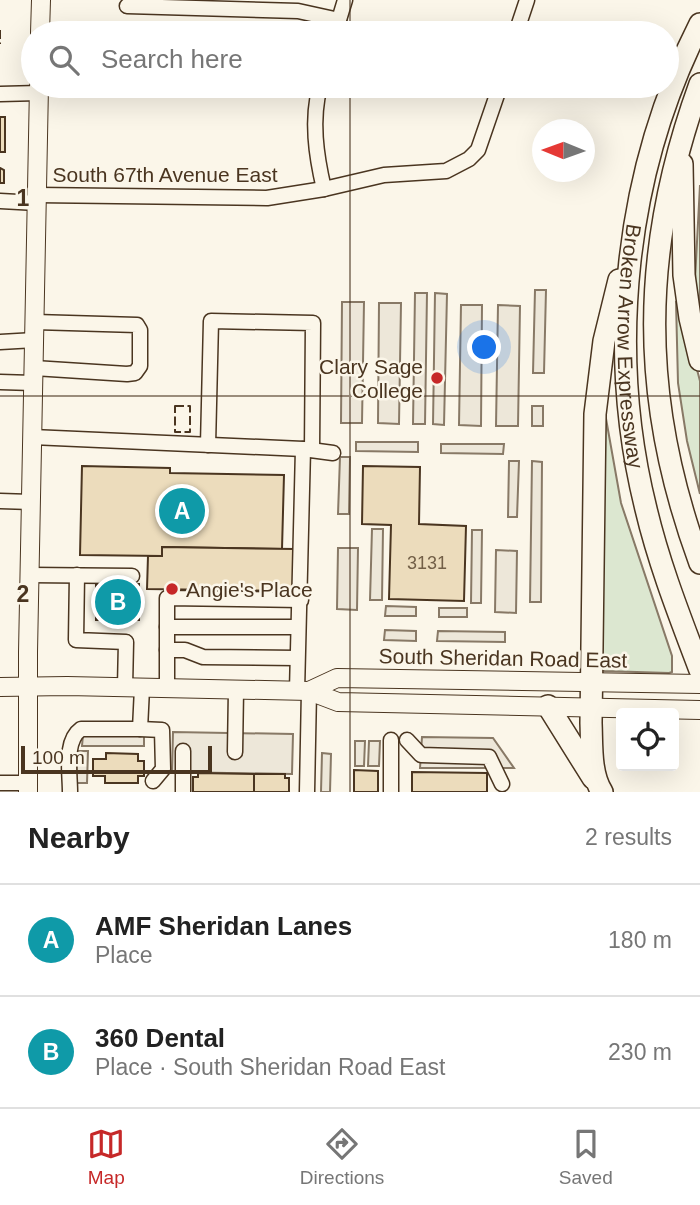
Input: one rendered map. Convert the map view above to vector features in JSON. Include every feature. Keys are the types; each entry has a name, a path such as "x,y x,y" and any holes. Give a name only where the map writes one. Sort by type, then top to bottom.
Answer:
{"highway":[{"name":"Broken Arrow Expressway","path":"679,71 700,24"},
{"name":"Broken Arrow Expressway","path":"700,83 682,134 660,237 654,284 656,379 668,455 700,563"},
{"name":"Broken Arrow Expressway","path":"668,98 643,181 631,253 626,352 632,437 646,510 700,670"},
{"path":"682,134 684,275 700,360"},
{"path":"600,788 592,743 597,402 604,341 643,181"},
{"path":"548,706 600,788"}],"main road":[{"path":"40,21 41,0"},
{"path":"28,788 39,98"},
{"name":"South Sheridan Road East","path":"303,691 337,678 700,684"},
{"name":"South Sheridan Road East","path":"0,687 303,691 338,702 700,710"}],"street":[{"path":"339,21 345,0"},
{"path":"520,21 527,0"},
{"path":"127,6 298,11 322,21"},
{"path":"0,94 21,92"},
{"path":"317,98 315,133 324,189"},
{"name":"South 67th Avenue East","path":"0,201 282,196 384,175 434,172 457,167 469,159 482,142 496,98"},
{"path":"208,445 211,321 313,323 297,658 303,691 307,792"},
{"path":"0,342 35,331 137,325 140,330 141,366 135,373 127,374 34,375 0,383"},
{"path":"32,437 333,453"},
{"path":"0,501 31,502"},
{"path":"30,575 132,576"},
{"path":"77,575 76,640 126,642 134,687 147,729 153,787"},
{"path":"167,688 167,598 301,600"},
{"path":"167,627 298,627"},
{"path":"167,650 185,650 203,657 297,658"},
{"path":"235,752 236,690"},
{"path":"70,792 70,745 73,734 81,729 162,730 163,769 153,787"},
{"path":"391,740 391,792"},
{"path":"407,740 421,755 489,757 502,784"},
{"path":"183,751 183,792"},
{"path":"0,783 28,788"}],"green space":[{"path":"700,185 700,312 695,280"},
{"path":"676,302 682,303 700,381 700,494 687,441 678,383"},
{"path":"605,413 621,503 672,656 672,672 669,673 604,671 598,664"}],"shaded area":[{"path":"535,290 546,290 544,373 533,373"},
{"path":"415,293 427,293 425,424 413,424"},
{"path":"435,293 447,294 444,425 433,424"},
{"path":"342,302 364,302 362,423 341,423"},
{"path":"379,303 401,303 399,424 378,423"},
{"path":"461,305 482,305 481,426 459,425"},
{"path":"498,305 520,306 518,426 496,426"},
{"path":"532,406 543,406 543,426 532,426"},
{"path":"356,442 418,442 418,452 356,451"},
{"path":"441,444 504,444 503,454 441,453"},
{"path":"340,457 350,457 349,514 338,514"},
{"path":"509,461 519,461 517,517 508,517"},
{"path":"532,461 542,462 541,602 530,602"},
{"path":"372,529 383,529 382,600 370,600"},
{"path":"472,530 482,530 481,603 471,603"},
{"path":"338,548 358,548 357,610 337,609"},
{"path":"496,550 517,551 516,613 495,612"},
{"path":"386,606 416,607 416,616 385,616"},
{"path":"439,608 467,608 467,617 439,617"},
{"path":"385,630 416,631 416,641 384,640"},
{"path":"438,631 505,632 505,642 437,641"},
{"path":"173,732 293,734 292,774 172,772"},
{"path":"83,735 144,736 144,746 82,746"},
{"path":"422,737 493,738 514,768 420,768"},
{"path":"355,741 365,741 364,766 355,766"},
{"path":"369,741 380,741 379,766 368,766"},
{"path":"77,751 88,751 87,783 76,783"},
{"path":"322,753 331,754 330,792 321,792"}],"building":[{"path":"0,117 5,117 5,152 0,152"},
{"path":"0,168 4,170 4,183 0,183"},
{"path":"82,466 170,468 170,473 284,475 282,549 162,547 162,556 80,555"},
{"path":"363,466 420,467 419,524 466,526 464,601 389,599 391,525 362,524"},
{"path":"162,547 295,549 295,591 147,589 148,556 162,556"},
{"path":"96,584 139,584 139,620 96,620"},
{"path":"106,753 138,754 138,761 144,761 144,776 138,776 138,783 105,783 105,776 93,776 93,759 106,759"},
{"path":"354,770 378,771 378,792 354,792"},
{"path":"412,772 487,773 487,792 412,792"},
{"path":"198,773 254,774 254,792 193,792 193,777 198,777"},
{"path":"254,774 285,774 285,778 289,778 289,792 254,792"}],"fence":[{"path":"0,30 0,44"},
{"path":"175,406 190,406 190,432 175,432 175,406"}],"place":[{"name":"Clary Sage College","path":"437,378"},
{"name":"AMF Sheridan Lanes","path":"182,511"},
{"name":"Angie's Place","path":"172,589"},
{"name":"360 Dental","path":"118,602"}]}
